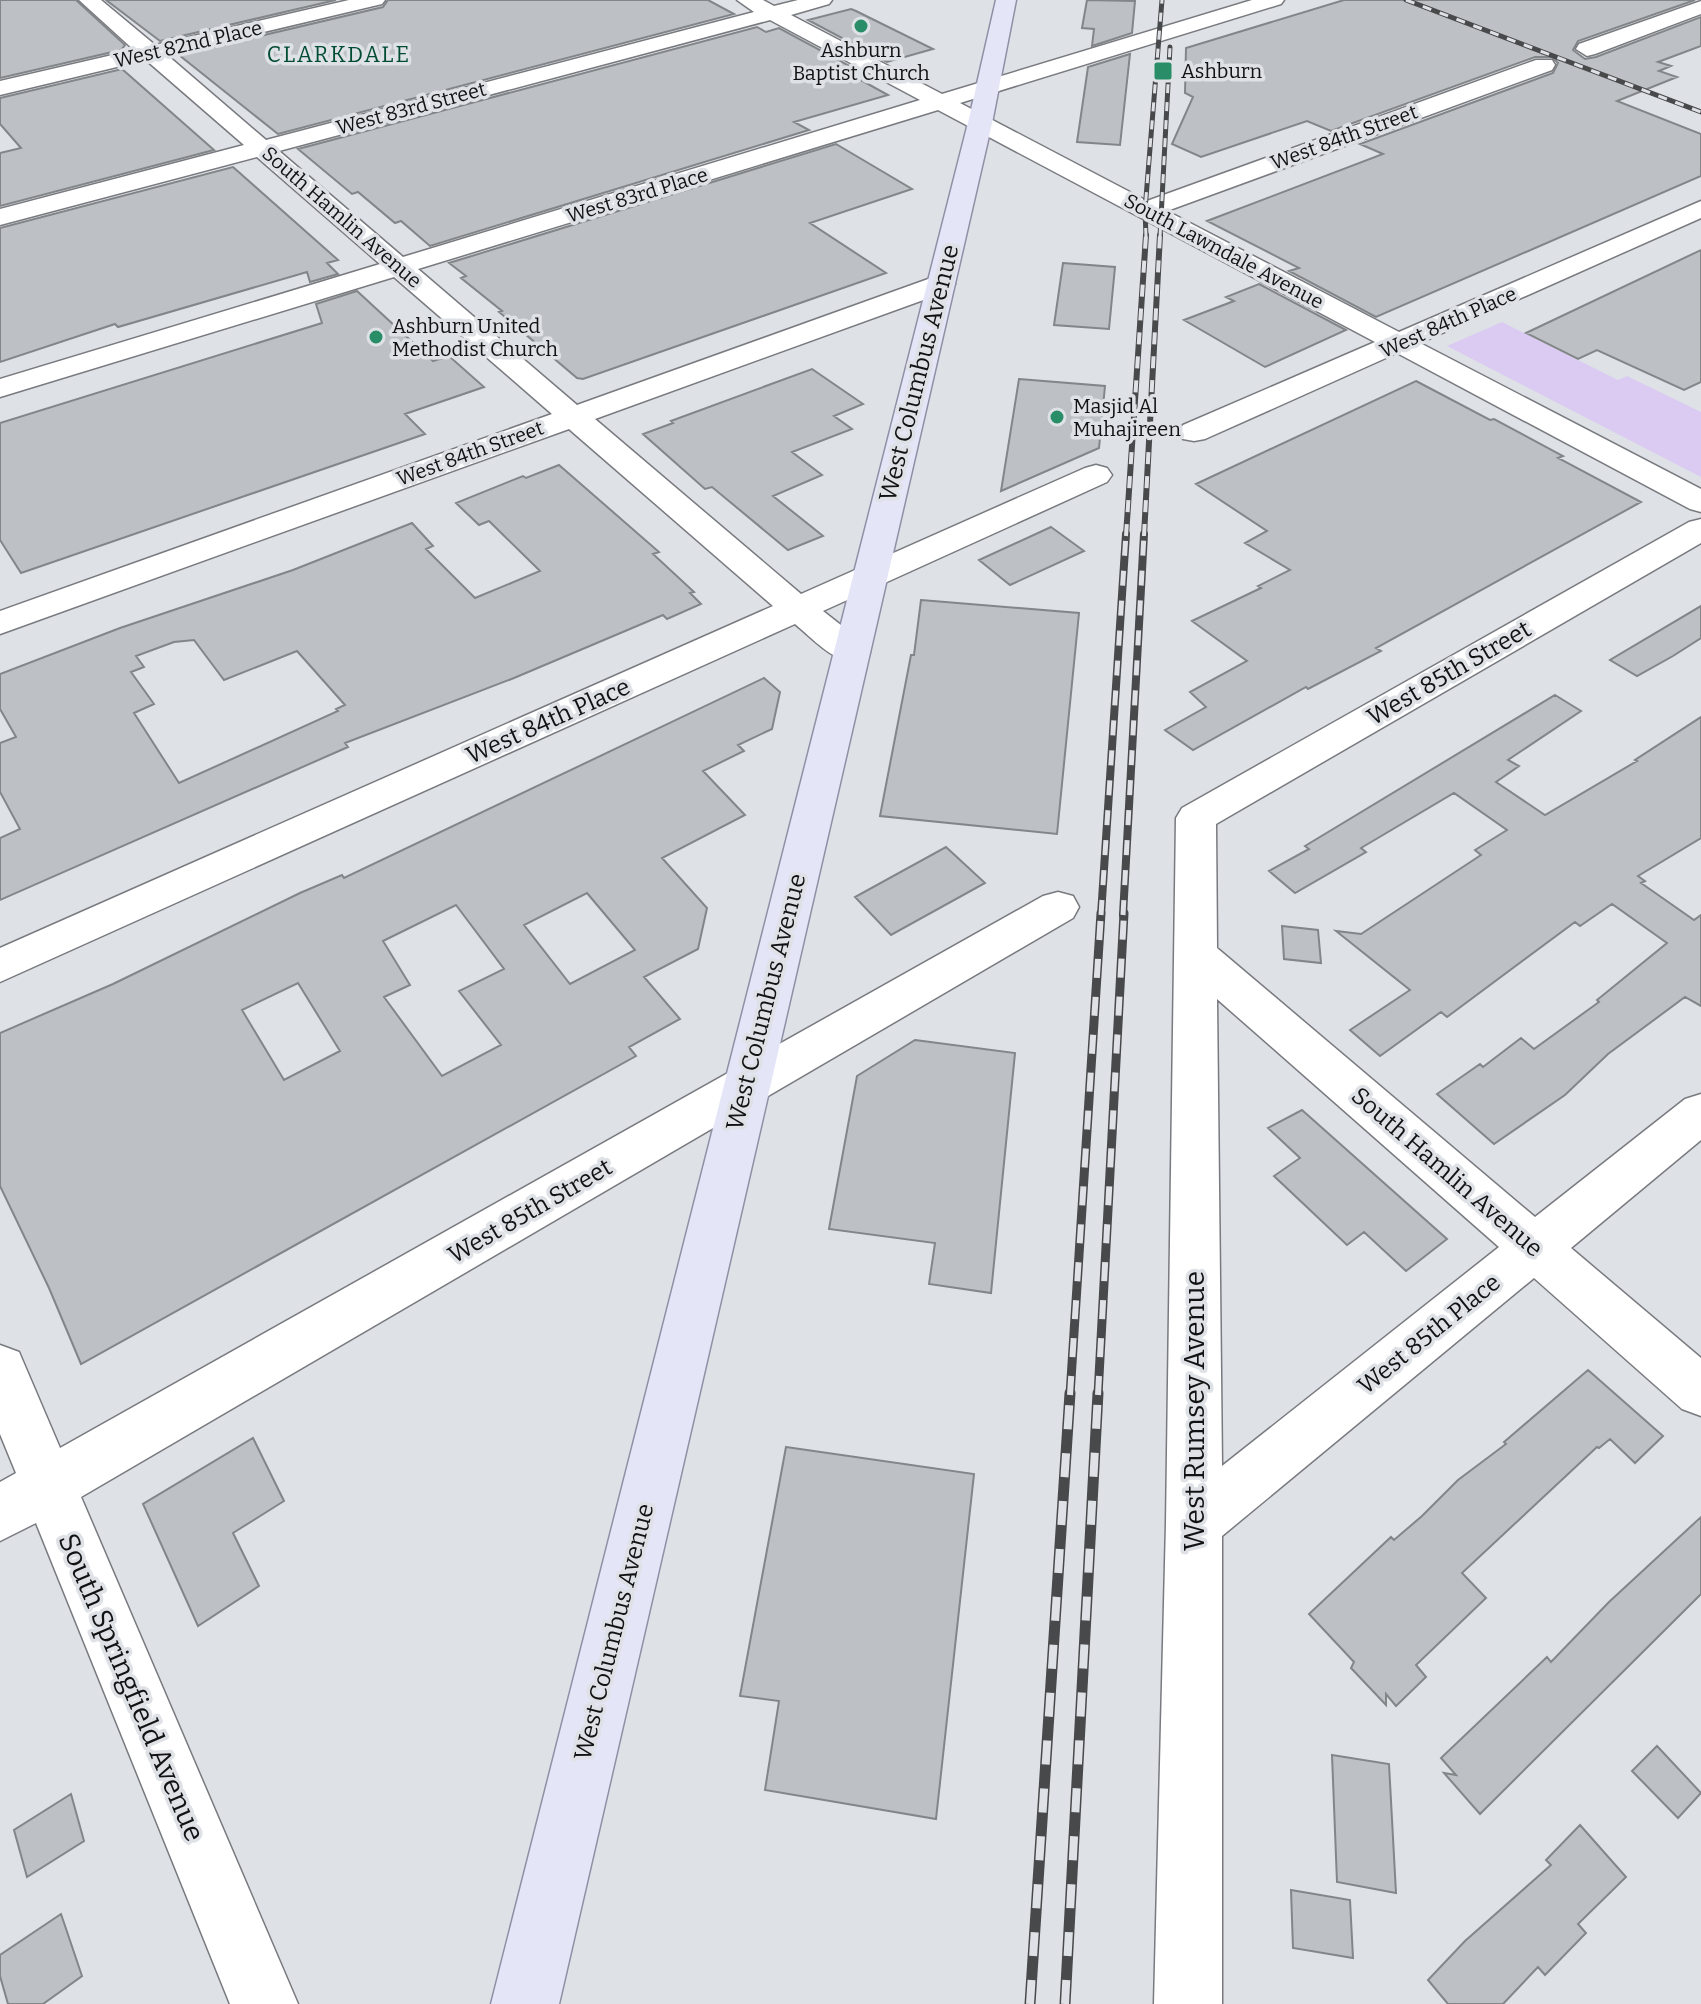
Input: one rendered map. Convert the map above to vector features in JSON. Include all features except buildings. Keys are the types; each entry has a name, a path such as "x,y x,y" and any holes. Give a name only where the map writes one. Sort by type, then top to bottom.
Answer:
{"main road":[{"name":"West Columbus Avenue","path":"525,2004 941,284 969,105 1006,0"}],"street":[{"name":"South Hamlin Avenue","path":"89,0 852,652"},
{"name":"West 82nd Place","path":"0,88 375,0"},
{"name":"South Lawndale Avenue","path":"747,0 969,105 1145,210 1701,502"},
{"name":"West 83rd Street","path":"0,217 822,0"},
{"name":"West 83rd Place","path":"0,388 400,267 969,105 1274,0"},
{"path":"1587,49 1701,7"},
{"name":"West 84th Street","path":"1145,210 1544,65"},
{"name":"West 84th Place","path":"1194,432 1701,209"},
{"name":"West 84th Street","path":"0,623 941,284"},
{"name":"West 84th Place","path":"0,966 1096,475"},
{"name":"West 85th Street","path":"1196,818 1701,529"},
{"name":"West Rumsey Avenue","path":"1188,2004 1194,1523 1196,818"},
{"name":"West 85th Street","path":"24,1499 1058,907"},
{"name":"South Hamlin Avenue","path":"1194,953 1701,1391"},
{"name":"West 85th Place","path":"1194,1523 1701,1113"},
{"name":"South Springfield Avenue","path":"0,1369 24,1499 264,2004"}],"shaded area":[{"path":"1502,322 1618,380 1627,376 1701,412 1701,477 1447,346"}],"railway":[{"path":"1146,236 1145,210 1162,0"},
{"path":"1406,0 1701,112"},
{"path":"1160,237 1170,47"},
{"path":"1144,536 1160,235"},
{"path":"1126,536 1146,236"},
{"path":"1101,915 1126,534"},
{"path":"1123,915 1144,534"},
{"path":"1070,1395 1101,913"},
{"path":"1098,1395 1124,913"},
{"path":"1030,2004 1070,1393"},
{"path":"1065,2004 1098,1393"}],"place":[{"name":"Ashburn Baptist Church","path":"861,26"},
{"name":"Ashburn","path":"1163,71"},
{"name":"Ashburn United Methodist Church","path":"376,337"},
{"name":"Masjid Al Muhajireen","path":"1057,417"}],"district":[{"name":"CLARKDALE","path":"339,54"}]}
